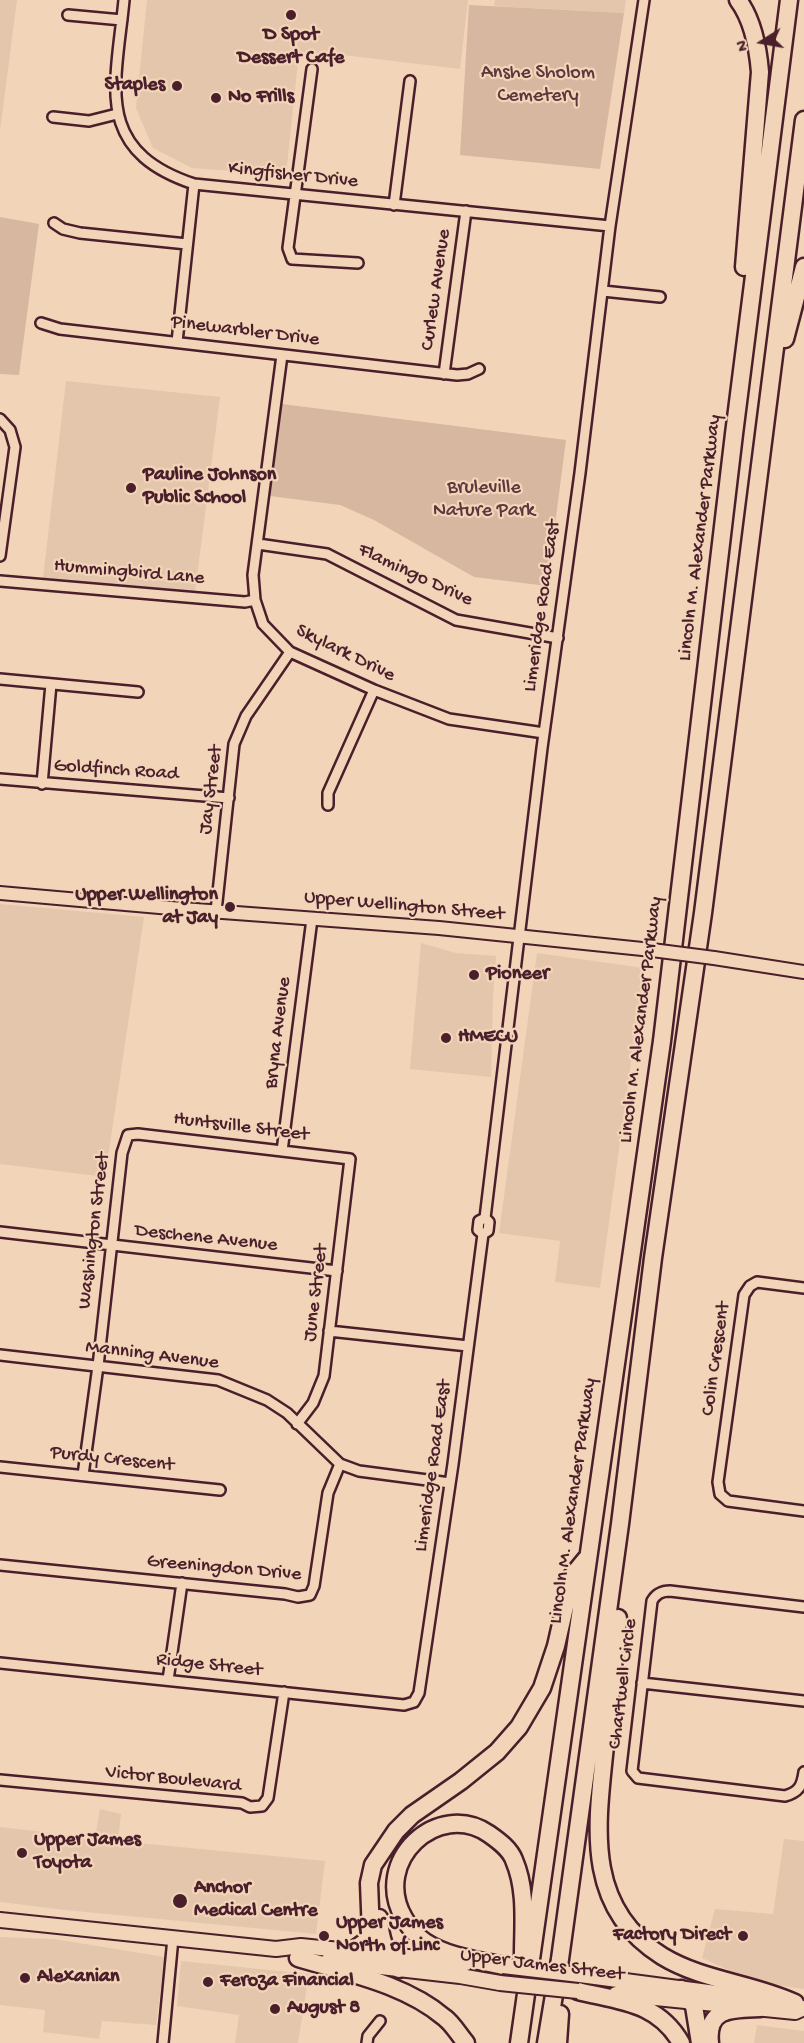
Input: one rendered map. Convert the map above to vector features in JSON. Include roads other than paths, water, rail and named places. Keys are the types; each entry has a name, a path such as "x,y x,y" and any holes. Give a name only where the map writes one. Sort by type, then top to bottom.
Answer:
{"highway":[{"path":"734,434 732,406 760,89 759,57 750,23 738,0"},
{"name":"Lincoln M. Alexander Parkway","path":"519,2043 586,1559 662,1041 734,434 789,0"},
{"path":"546,2043 560,1959 620,1524 653,1258 703,913 804,120"},
{"path":"771,373 782,350 804,267"},
{"path":"620,1524 624,1554 597,1836 600,1867 609,1894 622,1920 642,1942 661,1956 711,1977 778,1995 801,2006"},
{"path":"351,1952 369,1940 371,1934 369,1883 373,1865 396,1831 412,1815 461,1781 497,1752 519,1727 542,1688 556,1646 572,1576 586,1559"},
{"path":"503,1966 439,1950 423,1941 410,1929 397,1902 395,1874 408,1848 424,1834 445,1825 467,1825 493,1837 513,1858 520,1878 523,1901 522,2018"},
{"path":"382,1851 376,1891 379,1929 383,1946 393,1963"},
{"path":"298,1958 371,1980 416,1998 446,2019 466,2043"},
{"path":"558,2043 560,1959"},
{"path":"579,1983 640,2006 657,2015 670,2027 681,2043"},
{"path":"681,1989 692,2002 700,2043"},
{"path":"710,2043 710,2028 715,2016 725,2011 760,2008"}],"main road":[{"name":"Upper Wellington Street","path":"0,893 518,936 652,950 804,972"},
{"name":"Upper James Street","path":"0,1920 276,1949 301,1946 351,1952 393,1963 500,1983 579,1983 681,1989 801,2006"},
{"name":"Upper James Street","path":"276,1949 298,1958 503,1966 579,1983 692,2002 795,2012 801,2006"}],"street":[{"name":"Kingfisher Drive","path":"124,0 115,82 117,114 124,131 149,163 174,178 194,184 610,226"},
{"name":"Limeridge Road East","path":"414,1702 419,1694 450,1483 483,1234 478,1230 479,1221 485,1218 518,936 610,226 644,0"},
{"path":"68,15 123,20"},
{"path":"312,69 288,248 292,259 357,264"},
{"path":"394,205 410,81"},
{"path":"53,117 89,121 117,114"},
{"path":"177,342 194,184"},
{"name":"Curlew Avenue","path":"444,374 466,211"},
{"path":"54,223 63,229 80,233 188,244"},
{"path":"603,291 660,297"},
{"name":"Pinewarbler Drive","path":"41,323 60,328 444,374 468,374 479,369"},
{"name":"Skylark Drive","path":"282,355 253,575 255,600 263,624 290,652 374,690 449,719 544,733"},
{"path":"0,419 10,430 15,447 0,556"},
{"name":"Flamingo Drive","path":"258,544 327,554 456,620 558,638"},
{"name":"Hummingbird Lane","path":"0,581 244,602 255,600"},
{"name":"Jay Street","path":"216,911 234,744 246,716 290,652"},
{"path":"0,679 138,692"},
{"path":"42,784 51,684"},
{"path":"328,805 328,793 374,690"},
{"name":"Goldfinch Road","path":"0,779 229,798"},
{"name":"Bryna Avenue","path":"282,1151 312,919"},
{"name":"Huntsville Street","path":"128,1135 138,1134 350,1159"},
{"name":"Washington Street","path":"83,1474 98,1366 122,1153 128,1135"},
{"name":"June Street","path":"297,1424 313,1404 322,1383 327,1362 350,1159"},
{"name":"Deschene Avenue","path":"0,1232 337,1271"},
{"name":"Colin Crescent","path":"804,1288 757,1282 750,1286 744,1296 718,1482 720,1494 728,1501 804,1511"},
{"path":"329,1330 468,1346"},
{"name":"Manning Avenue","path":"0,1355 218,1380 267,1400 287,1413 340,1464 359,1471 450,1483"},
{"name":"Greeningdon Drive","path":"0,1565 298,1597 310,1595 314,1586 328,1493 340,1464"},
{"name":"Purdy Crescent","path":"0,1467 220,1490"},
{"path":"168,1680 182,1583"},
{"name":"Chartwell Circle","path":"804,1607 670,1591 661,1592 652,1601 632,1772 638,1778 785,1796 794,1793 802,1786 804,1772"},
{"name":"Ridge Street","path":"0,1663 404,1705 414,1702"},
{"path":"642,1683 804,1701"},
{"name":"Victor Boulevard","path":"0,1780 262,1806 268,1798 284,1692"},
{"path":"163,2043 173,1938"},
{"path":"367,2043 368,2036 380,2021"}],"place":[{"name":"D Spot Dessert Cafe","path":"291,15"},
{"name":"Staples","path":"177,86"},
{"name":"No Frills","path":"216,98"},
{"name":"Pauline Johnson Public School","path":"131,488"},
{"name":"Upper Wellington at Jay","path":"230,907"},
{"name":"Pioneer","path":"474,975"},
{"name":"HMECU","path":"446,1038"},
{"name":"Upper James Toyota","path":"22,1853"},
{"name":"Anchor Medical Centre","path":"180,1901"},
{"name":"Upper James North of Linc","path":"324,1936"},
{"name":"Factory Direct","path":"743,1936"},
{"name":"Alexanian","path":"25,1978"},
{"name":"Feroza Financial","path":"208,1982"},
{"name":"August 8","path":"275,2009"}],"park label":[{"name":"Anshe Sholom Cemetery","path":"538,86"},
{"name":"Bruleville Nature Park","path":"484,500"}]}
